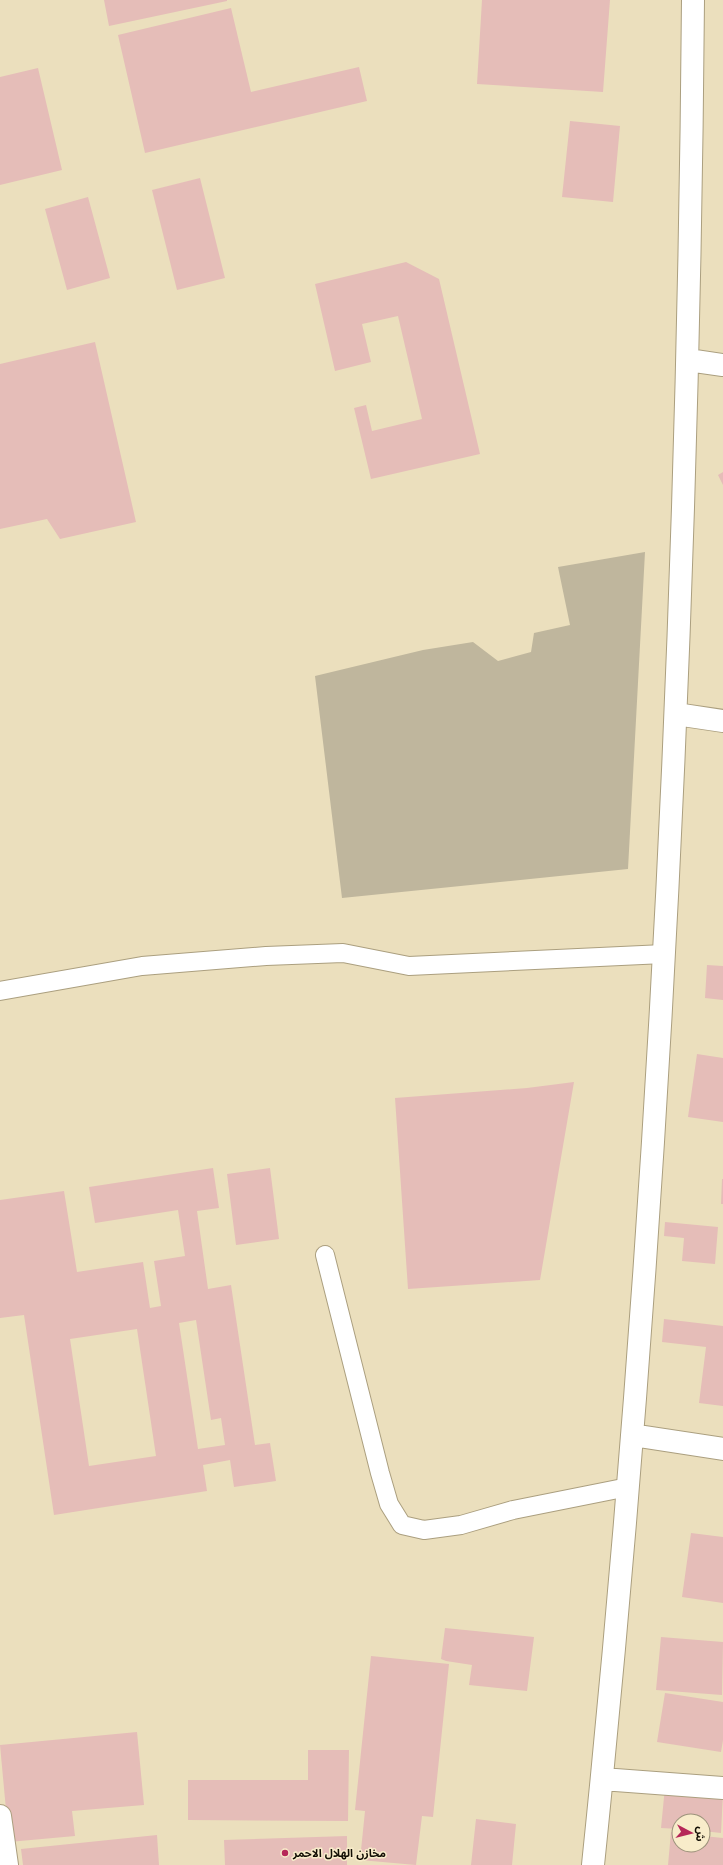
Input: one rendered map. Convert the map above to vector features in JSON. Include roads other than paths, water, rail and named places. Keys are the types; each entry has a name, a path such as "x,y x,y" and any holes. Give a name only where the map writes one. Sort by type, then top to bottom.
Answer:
{"street":[{"path":"593,1865 628,1487 649,1203 664,954 676,714 688,360 693,0"},
{"path":"688,360 723,365"},
{"path":"676,714 723,721"},
{"path":"632,1435 723,1449"},
{"path":"602,1779 723,1788"},
{"path":"0,1816 8,1865"}],"lane":[{"path":"0,992 142,966 266,956 343,953 409,966 664,954"},
{"path":"325,1255 389,1504 402,1525 424,1530 461,1525 513,1510 628,1487"}],"place":[{"name":"مخازن الهلال الاحمر","path":"285,1853"}]}
